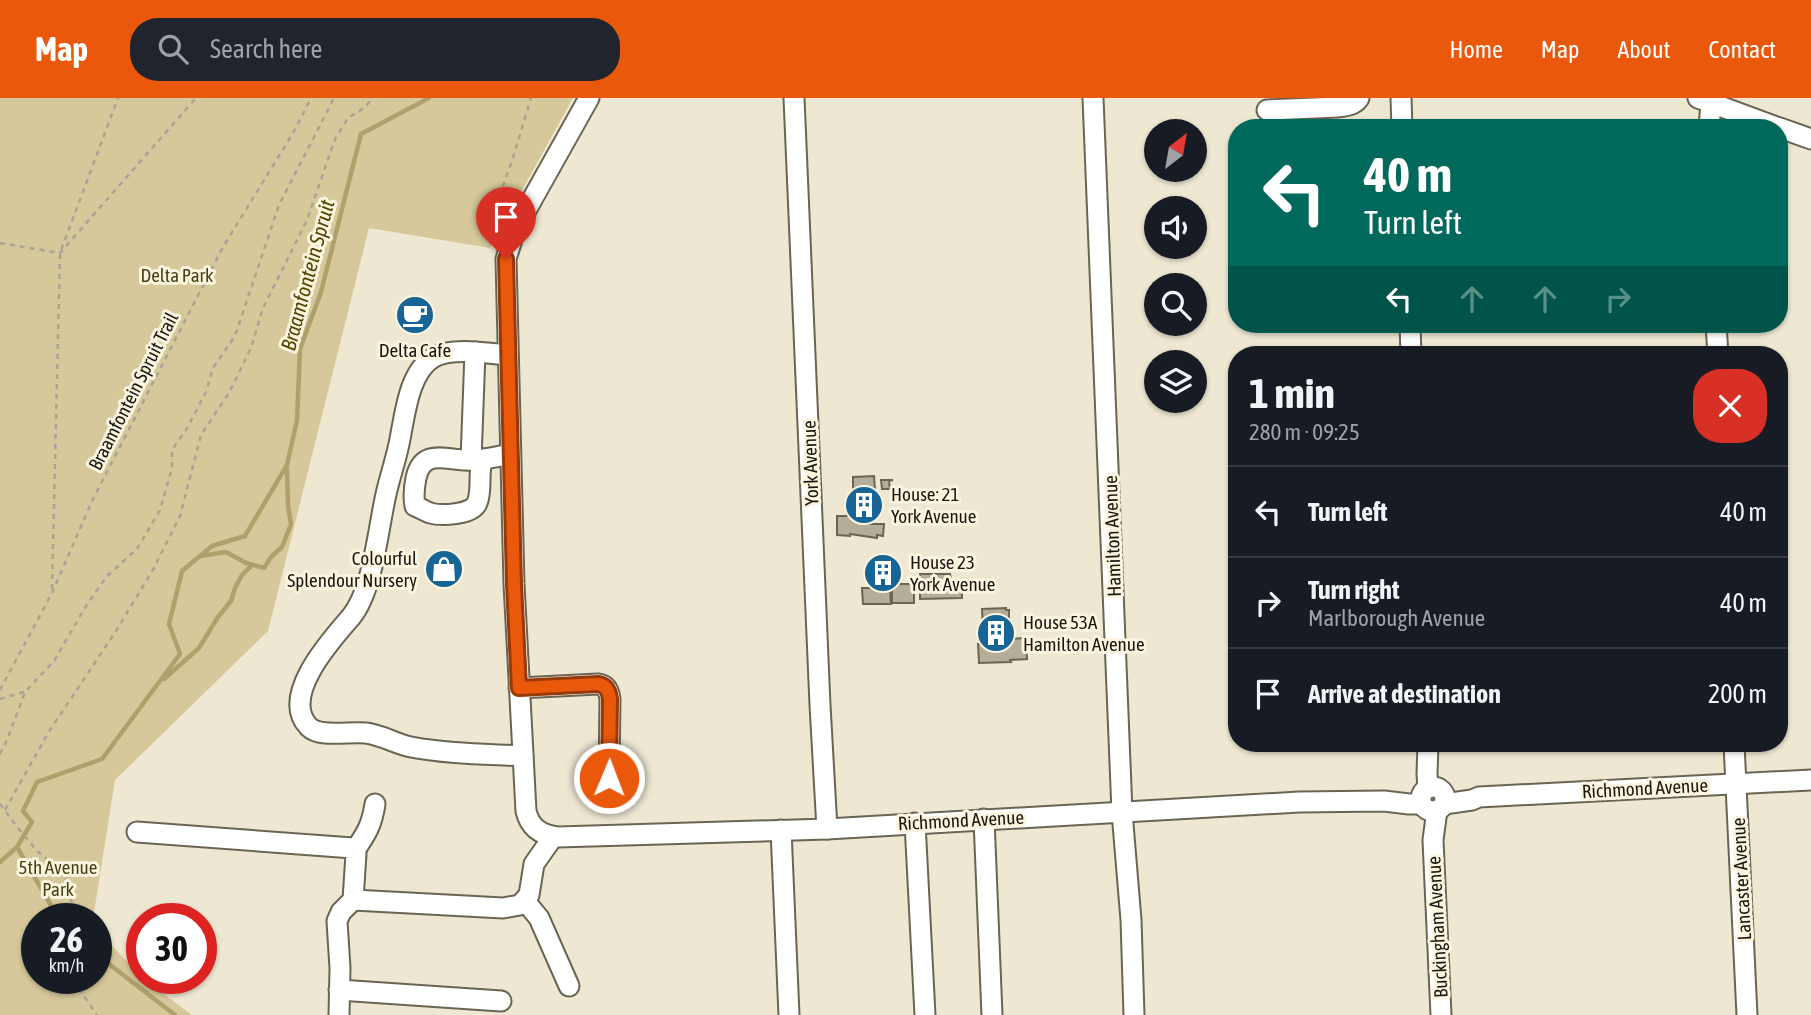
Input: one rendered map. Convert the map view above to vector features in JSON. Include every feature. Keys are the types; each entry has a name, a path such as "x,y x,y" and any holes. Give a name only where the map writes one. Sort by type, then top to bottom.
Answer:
{"street":[{"path":"353,900 503,908 520,905 530,890 534,864 546,835 528,821 526,811 514,584 505,271 509,243 589,98"},
{"name":"York Avenue","path":"794,98 827,829"},
{"name":"Hamilton Avenue","path":"1093,98 1122,811 1134,1015"},
{"path":"1267,110 1338,107 1348,105 1359,98"},
{"path":"1401,98 1402,119"},
{"path":"1709,119 1708,100 1756,119"},
{"path":"1788,131 1811,139"},
{"path":"475,352 477,459 510,454"},
{"path":"507,355 450,353 432,358 419,373 411,388 369,581 357,609 314,663 300,703 304,721 319,733 367,733 409,746 452,753 523,756"},
{"path":"519,688 598,684 605,687 610,699 609,778"},
{"name":"Buckingham Avenue","path":"1428,752 1432,765 1441,1015"},
{"name":"Lancaster Avenue","path":"1734,752 1747,1015"},
{"name":"Richmond Avenue","path":"546,835 827,829 1299,802 1409,804 1432,799 1811,780"},
{"path":"339,1015 338,921 341,912 353,900 355,850 369,831 375,804"},
{"path":"984,819 992,1015"},
{"path":"915,823 925,1015"},
{"path":"781,830 789,1015"},
{"path":"137,832 351,847 355,850"},
{"path":"525,901 539,918 569,986"},
{"path":"340,990 501,1001"}],"path":[{"name":"Braamfontein Spruit Trail","path":"52,593 60,253 118,98"},
{"path":"0,243 60,253 196,98"},
{"name":"Braamfontein Spruit Trail","path":"0,690 52,593 93,499 223,247 293,133 311,98"},
{"path":"0,754 25,692 54,661 107,576 137,549 160,510 172,468 172,450 206,392 214,368 235,336 279,205 334,98"},
{"path":"5,810 48,733 154,568 180,516 201,435 229,393 251,348 263,308 307,220 335,139 348,118 364,108 373,98"},
{"path":"498,228 501,191 531,98"},
{"path":"0,699 25,692"},
{"path":"0,804 37,851 64,873 71,903"},
{"path":"81,994 97,1015"}],"green space":[{"name":"Delta Park","path":"0,98 573,98 490,248 369,228 268,631 115,780 96,903 21,903 21,994 112,994 112,945 126,961 126,994 164,994 192,1015 0,1015"}],"building":[{"name":"House: 21 York Avenue","path":"874,476 875,489 865,490 864,498 873,498 873,494 881,497 880,512 871,511 870,524 884,524 883,536 877,535 877,538 837,535 837,516 850,516 848,501 853,491 853,477"},
{"path":"881,480 893,480 889,481 890,489 882,489"},
{"name":"House 23 York Avenue","path":"876,557 898,565 890,588 868,580"},
{"path":"920,574 932,574 932,581 935,581 935,574 950,574 951,580 962,580 962,598 920,599"},
{"path":"892,584 914,584 914,603 892,603"},
{"path":"862,588 890,588 891,604 863,604"},
{"name":"House 53A Hamilton Avenue","path":"982,609 1009,610 1009,639 1026,638 1027,659 979,663 978,644 984,644"}],"waterway":[{"name":"Braamfontein Spruit","path":"0,862 17,847 32,822 23,811 37,782 102,759 180,654 169,624 182,571 212,546 245,536 287,465 297,420 300,349 321,292 361,134 429,98"},
{"path":"200,556 226,552 246,563 264,568 282,547 291,524 287,469"},
{"path":"164,679 199,648 231,601 242,575 252,565"},
{"path":"17,847 50,903"},
{"path":"112,966 175,1015"}],"place":[{"name":"Delta Cafe","path":"415,315"},
{"name":"House: 21 York Avenue","path":"864,505"},
{"name":"Colourful Splendour Nursery","path":"444,569"},
{"name":"House 23 York Avenue","path":"883,573"},
{"name":"House 53A Hamilton Avenue","path":"996,633"}],"route":[{"path":"506,259 519,688 598,684 605,687 610,699 609,778"}],"park label":[{"name":"5th Avenue Park","path":"58,878"}]}
